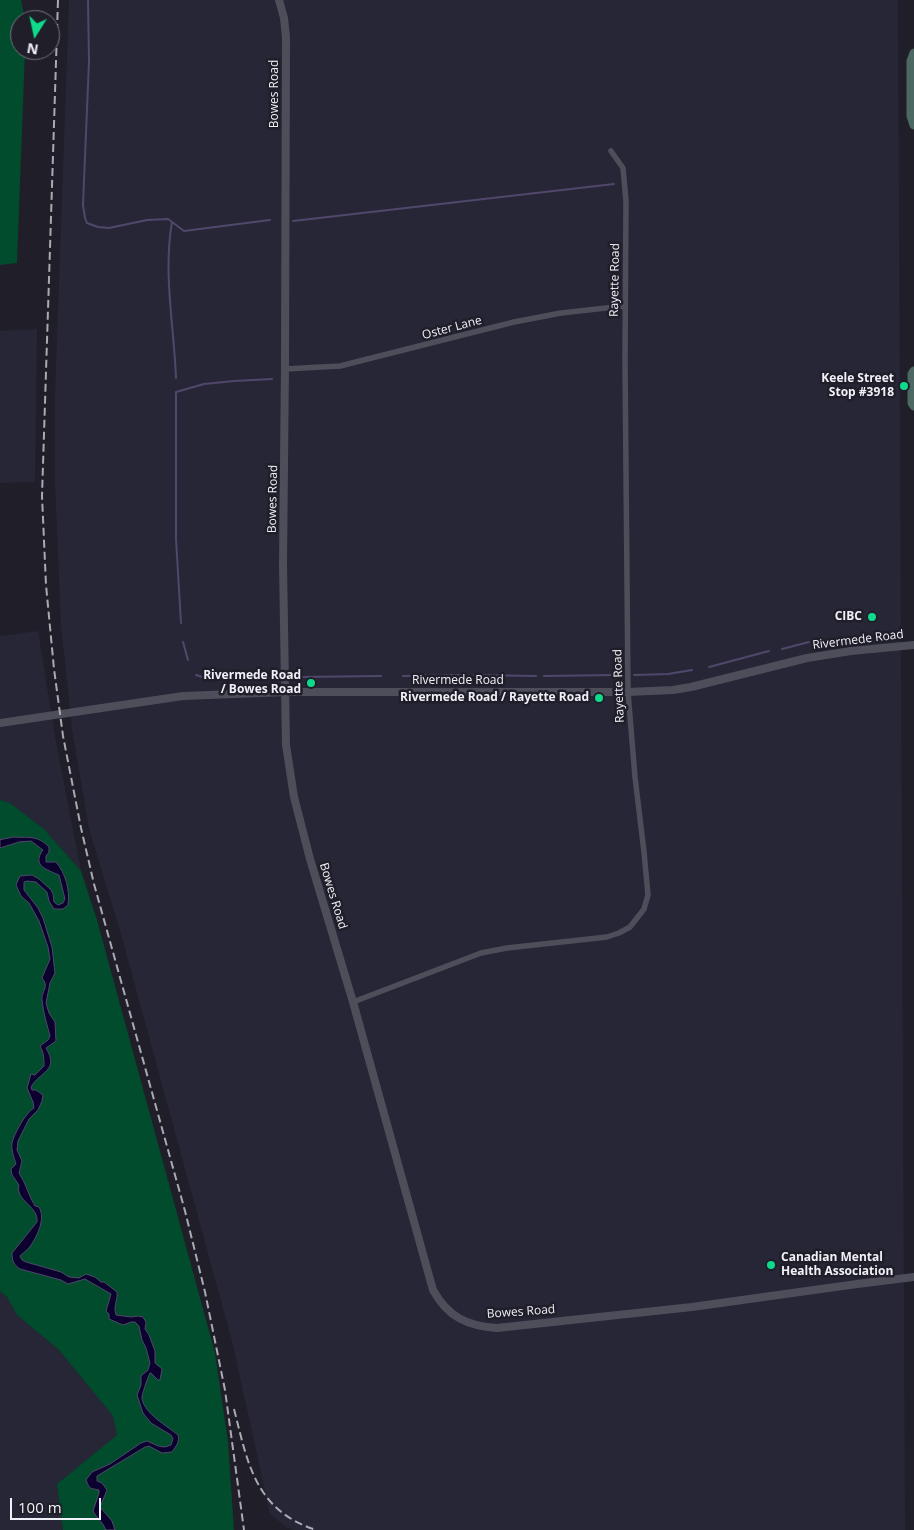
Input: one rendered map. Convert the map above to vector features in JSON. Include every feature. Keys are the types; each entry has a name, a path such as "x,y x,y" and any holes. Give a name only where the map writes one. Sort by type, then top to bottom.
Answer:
{"main road":[{"path":"914,53 911,61 913,92 911,116 914,125"},
{"path":"914,371 912,374 912,403 914,406"}],"street":[{"name":"Bowes Road","path":"279,0 284,18 286,37 283,564 286,746 294,797 310,859 353,1002 432,1290 438,1300 454,1316 474,1325 485,1327 518,1326 692,1307 914,1277"},
{"name":"Rayette Road","path":"353,1002 481,953 619,934 630,927 644,909 648,895 628,692 624,306 626,202 623,168 611,151"},
{"name":"Oster Lane","path":"285,369 340,366 514,322 561,313 624,306"},
{"name":"Rivermede Road","path":"0,722 183,696 286,692 628,692 673,690 807,658 851,651 914,645"}],"shaded area":[{"path":"69,0 898,0 905,1530 294,1530 286,1527 270,1514 232,1341 121,934 89,829 72,729 61,625 55,483 55,395"},
{"path":"37,329 35,482 0,483 0,331"},
{"path":"38,631 56,742 81,871 44,829 10,803 0,800 0,636"},
{"path":"14,837 29,837 45,843 49,847 46,862 56,862 68,888 68,905 63,909 54,909 49,901 47,892 36,882 24,882 24,890 43,918 52,947 55,973 50,983 46,1003 49,1013 55,1022 56,1041 46,1048 50,1056 50,1066 31,1087 32,1090 36,1090 43,1095 42,1101 38,1110 29,1119 18,1141 17,1150 22,1161 19,1173 35,1206 39,1207 42,1217 35,1239 20,1256 26,1262 61,1272 69,1277 79,1278 86,1274 95,1277 117,1292 116,1315 143,1317 146,1322 145,1329 155,1351 155,1363 162,1369 160,1380 150,1373 142,1399 147,1410 152,1415 178,1435 177,1444 172,1452 162,1453 149,1446 145,1447 97,1476 97,1481 102,1483 107,1490 100,1507 112,1521 115,1530 106,1530 93,1511 99,1490 88,1486 86,1480 92,1472 110,1464 141,1443 147,1441 165,1447 171,1445 173,1439 171,1435 151,1423 143,1413 137,1395 141,1385 141,1376 148,1370 150,1363 146,1348 139,1326 135,1322 123,1325 109,1319 109,1314 106,1311 111,1294 85,1279 68,1284 61,1280 20,1269 13,1261 12,1253 37,1222 37,1216 23,1200 20,1195 19,1185 12,1175 11,1169 16,1164 12,1143 27,1114 34,1108 27,1088 31,1074 35,1075 44,1066 44,1058 40,1046 50,1036 42,1000 45,984 42,978 50,959 48,947 39,921 29,903 21,896 16,885 20,876 32,875 51,890 54,902 58,905 63,903 65,899 59,875 42,867 40,864 40,855 43,850 31,841 19,842 0,848 0,840"},
{"path":"0,1291 7,1297 17,1315 59,1350 113,1416 117,1435 57,1484 63,1530 0,1530"}],"green space":[{"path":"0,0 21,0 23,10 10,10 10,60 25,60 17,263 0,265"},
{"path":"0,800 10,803 44,829 81,871 97,920 215,1353 228,1442 234,1530 63,1530 57,1484 117,1435 113,1416 59,1350 17,1315 7,1297 0,1291"}],"waterway":[{"path":"88,0 89,61 83,205 87,223 109,228 147,220 168,219 184,231 270,220"},
{"path":"293,221 614,184"},
{"path":"172,222 169,280 176,378"},
{"path":"181,623 176,539 176,392 204,384 272,379"},
{"path":"183,642 188,660"},
{"path":"782,649 809,642"},
{"path":"709,667 769,651"},
{"path":"634,675 668,674 692,670"},
{"path":"196,675 209,679 274,677"},
{"path":"403,676 466,675"},
{"path":"474,675 536,676"},
{"path":"544,676 617,675"},
{"path":"298,677 381,676"}],"railway":[{"path":"58,0 42,496 46,585 54,669 63,736 94,884 185,1211 205,1292 225,1390 244,1530"},
{"path":"234,1409 244,1448 257,1483 279,1510 296,1521 316,1530"}],"place":[{"name":"Keele Street Stop #3918","path":"904,386"},
{"name":"CIBC","path":"872,617"},
{"name":"Rivermede Road / Bowes Road","path":"311,683"},
{"name":"Rivermede Road / Rayette Road","path":"599,698"},
{"name":"Canadian Mental Health Association","path":"771,1265"}]}
